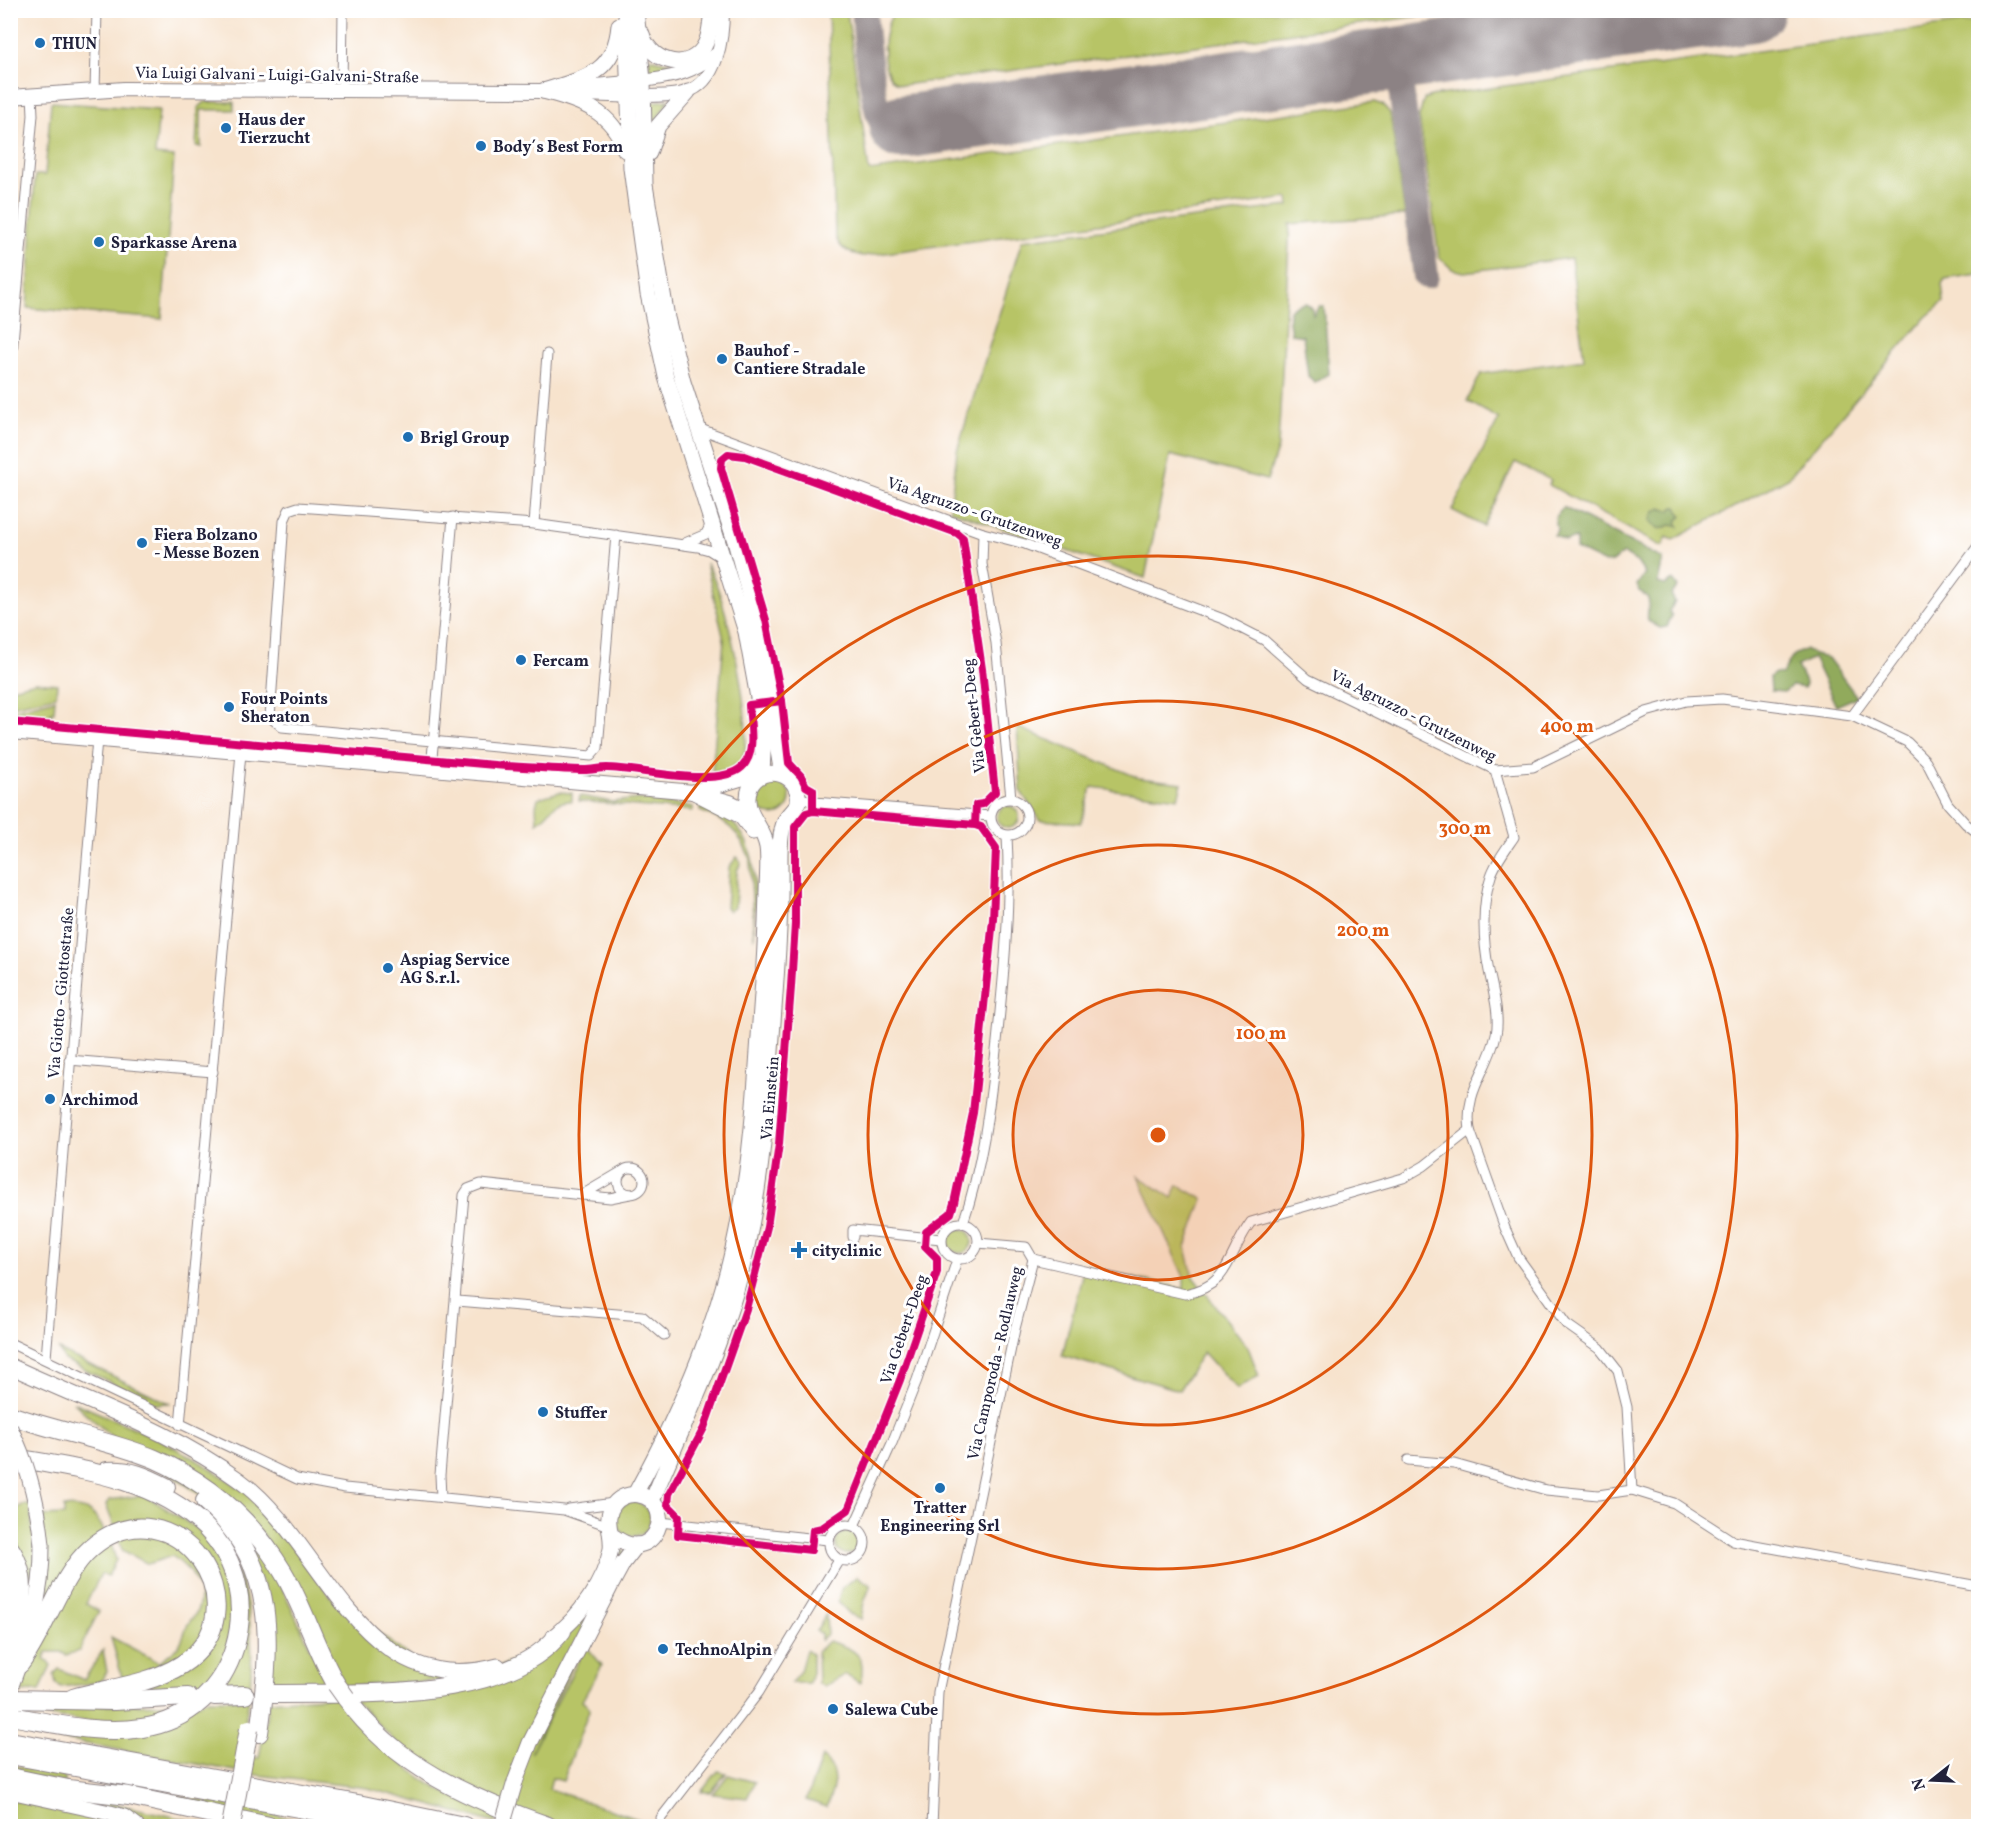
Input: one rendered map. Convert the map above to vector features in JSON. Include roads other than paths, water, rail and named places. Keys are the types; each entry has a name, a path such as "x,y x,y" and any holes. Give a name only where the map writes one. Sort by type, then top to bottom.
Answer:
{"highway":[{"path":"10,1415 154,1459 202,1485 237,1512 258,1534 284,1575 341,1691 381,1736 405,1757 445,1784 490,1806 548,1827"},
{"path":"107,1445 198,1495 219,1513 250,1558 262,1586 267,1615 266,1684 231,1827"},
{"path":"10,1457 100,1472 149,1491 177,1506 205,1527 221,1547 232,1567 241,1616 233,1657 210,1691 198,1703 165,1722 143,1728 102,1730 10,1716"},
{"path":"100,1472 121,1470 140,1474 194,1504 212,1521 242,1563 251,1588 258,1638 254,1731 242,1827"},
{"path":"20,1664 73,1570 90,1548 110,1534 130,1528 154,1528 172,1533 203,1560 211,1577 216,1605 207,1639 196,1653 166,1673 140,1682 73,1698"},
{"path":"273,1694 433,1689 466,1684 502,1673 535,1657 562,1631"},
{"path":"11,1691 114,1701 188,1697"},
{"path":"214,1696 245,1695"},
{"path":"10,1741 464,1827"},
{"path":"10,1755 397,1827"},
{"path":"10,1777 68,1789 129,1796 269,1827"}],"main road":[{"path":"543,91 585,78 602,68 616,45 618,10"},
{"path":"626,10 631,168 641,256 666,377 726,562 746,632 764,731 757,778 747,796 767,847 764,964 753,1112 738,1226 722,1292 699,1358 660,1447 635,1494"},
{"path":"637,10 644,40 651,51 668,61 679,62 693,57 701,50 709,34 712,10"},
{"path":"637,10 643,89 644,179 667,318 698,432 735,541 754,611 782,774 793,783 798,797 795,811 785,822 780,853 778,938 766,1120 750,1232 736,1291 715,1354 652,1501"},
{"name":"Via Luigi Galvani - Luigi-Galvani-Straße","path":"10,97 156,88 543,91 643,89"},
{"path":"543,91 590,105 610,122 624,146 631,168"},
{"path":"644,179 658,126 688,92"},
{"path":"694,792 730,783 745,777 753,769 758,758 758,695"},
{"path":"10,732 694,792 730,802 770,823 785,822"},
{"path":"694,792 731,788 757,778 782,774"},
{"path":"694,792 741,816 752,828 758,841 767,878"},
{"path":"10,1366 166,1438 237,1478 264,1499 353,1617 378,1641 408,1659 442,1669 486,1669 528,1654 562,1631 590,1595 601,1575 610,1550 608,1513 614,1503 623,1496 635,1494 652,1501 658,1510 660,1522 653,1537 638,1545 623,1563 610,1587 530,1743 515,1782 502,1827"},
{"path":"10,1428 23,1452 31,1479 39,1511 42,1545 41,1590 11,1691"},
{"path":"610,1531 624,1544 638,1545"},
{"path":"10,1546 20,1563 25,1590 20,1620 10,1647"},
{"path":"10,1791 110,1813 124,1817 136,1827"}],"street":[{"path":"95,92 97,10"},
{"path":"342,90 343,10"},
{"path":"643,89 688,92 702,83 719,51 722,39 723,10"},
{"path":"643,89 696,69 719,51"},
{"path":"10,376 33,115 32,95"},
{"path":"534,524 547,354"},
{"name":"Via Agruzzo - Grutzenweg","path":"698,432 703,430 983,533 1025,544 1223,619 1264,640 1308,679 1495,770 1514,837 1491,875 1485,903 1486,958 1495,1003 1496,1034 1469,1099 1467,1113 1470,1130 1505,1228 1518,1257 1566,1324 1600,1348 1618,1371 1627,1407 1632,1490"},
{"path":"616,535 598,748 591,756 282,727 270,717 284,521 289,510 298,507 534,524 616,535 683,544 709,550 726,562"},
{"path":"431,769 453,517"},
{"path":"683,544 706,534 712,521"},
{"path":"983,533 982,564 996,643 1011,798"},
{"path":"1852,716 1978,546"},
{"path":"1495,770 1533,767 1598,736 1629,718 1686,701 1722,699 1852,716 1907,742 1926,761 1948,804 1966,824 1978,833"},
{"name":"Via Giotto - Giottostraße","path":"46,1358 97,739"},
{"path":"180,1425 241,753"},
{"path":"798,797 814,801 990,816"},
{"path":"1011,798 1019,801 1025,808 1028,818 1025,826 1018,833 1008,836 1000,833 993,826 990,816 993,807 1000,800 1011,798"},
{"path":"963,1223 976,1174 989,1107 1007,945 1010,885 1008,836"},
{"path":"69,1060 213,1072"},
{"name":"Via Camporoda - Rodlauweg","path":"932,1827 938,1692 1015,1329 1033,1259 1185,1294 1201,1291 1216,1282 1230,1265 1239,1238 1251,1222 1403,1178 1424,1166 1470,1130"},
{"path":"441,1497 440,1475 457,1301 464,1195 468,1189 481,1184 582,1195 610,1198 642,1189 643,1176 634,1168 621,1172 582,1195"},
{"path":"621,1172 618,1184 622,1191 630,1194"},
{"path":"963,1223 971,1226 977,1233 978,1243 975,1251 967,1258 957,1260 950,1257 943,1249 941,1239 944,1230 951,1224 963,1223"},
{"path":"853,1237 853,1230 941,1239"},
{"path":"978,1243 1026,1247 1033,1259"},
{"path":"854,1526 892,1443 914,1387 957,1260"},
{"path":"457,1301 642,1316 664,1335"},
{"path":"10,1343 46,1358 57,1367 297,1479 345,1488 564,1509 614,1503"},
{"path":"1408,1460 1454,1464 1546,1490 1598,1495 1632,1490 1674,1503 1733,1541 1978,1586"},
{"path":"564,1509 610,1531"},
{"path":"660,1522 828,1540"},
{"path":"847,1524 854,1526 864,1537 863,1551 858,1557 848,1561 839,1560 830,1549 828,1540 837,1527 847,1524"},
{"path":"661,1818 759,1692 839,1560"}],"place":[{"name":"THUN","path":"40,43"},
{"name":"Haus der Tierzucht","path":"226,128"},
{"name":"Body´s Best Form","path":"481,146"},
{"name":"Sparkasse Arena","path":"99,242"},
{"name":"Bauhof - Cantiere Stradale","path":"722,359"},
{"name":"Brigl Group","path":"408,437"},
{"name":"Fiera Bolzano - Messe Bozen","path":"142,543"},
{"name":"Fercam","path":"521,660"},
{"name":"Four Points Sheraton","path":"229,707"},
{"name":"Aspiag Service AG S.r.l.","path":"388,968"},
{"name":"Archimod","path":"50,1099"},
{"name":"cityclinic","path":"799,1250"},
{"name":"Stuffer","path":"543,1412"},
{"name":"Tratter Engineering Srl","path":"940,1488"},
{"name":"TechnoAlpin","path":"663,1649"},
{"name":"Salewa Cube","path":"833,1709"}]}
